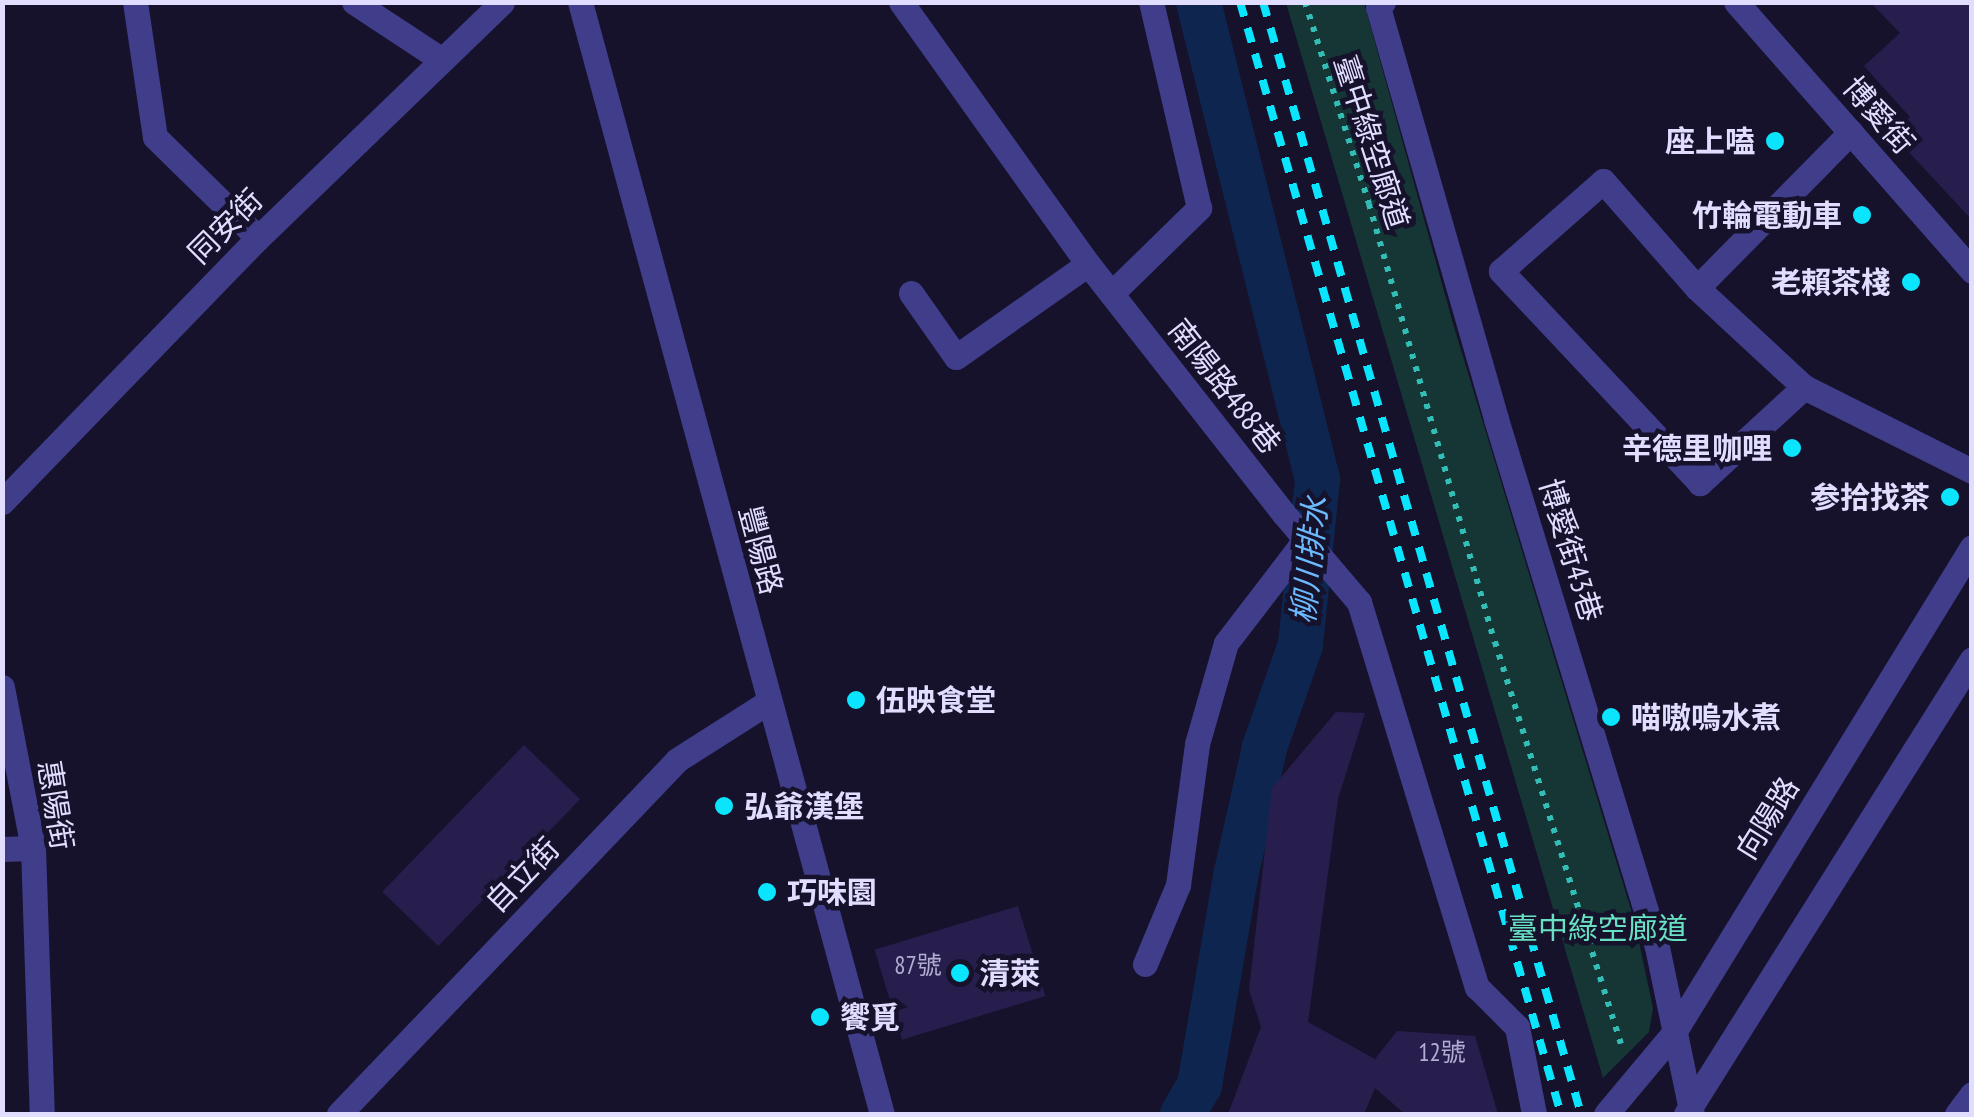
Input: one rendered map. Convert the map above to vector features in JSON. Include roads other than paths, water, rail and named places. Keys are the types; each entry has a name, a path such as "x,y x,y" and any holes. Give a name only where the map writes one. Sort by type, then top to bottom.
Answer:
{"street":[{"path":"135,2 155,137 258,238"},
{"path":"354,2 442,60"},
{"name":"同安街","path":"2,502 258,238 502,2"},
{"name":"豐陽路","path":"580,2 882,1114"},
{"name":"南陽路488巷","path":"901,2 1088,264 1305,540 1359,602 1477,987 1517,1027 1534,1114"},
{"path":"1112,293 1199,208 1151,2"},
{"name":"博愛街","path":"1736,2 1972,271"},
{"name":"博愛街43巷","path":"1379,4 1490,400 1654,934 1689,1113"},
{"path":"1697,288 1851,132"},
{"path":"1804,386 1700,483 1501,271 1602,181 1697,288 1804,386 1972,470"},
{"path":"911,292 956,357 1088,264"},
{"path":"1145,964 1178,886 1197,744 1226,644 1305,540"},
{"name":"向陽路","path":"1606,1114 1672,1034 1972,547"},
{"path":"1689,1113 1972,659"},
{"name":"惠陽街","path":"2,687 33,848 42,1114"},
{"name":"自立街","path":"339,1114 677,760 768,702"},
{"path":"2,849 33,848"},
{"path":"1956,1114 1972,1094"}],"waterway":[{"name":"柳川排水","path":"1182,1114 1199,1085 1235,876 1264,747 1300,644 1317,479 1198,2"}],"railway":[{"path":"1240,2 1561,1114"},
{"path":"1263,2 1581,1114"}],"place":[{"name":"座上嗑","path":"1775,141"},
{"name":"竹輪電動車","path":"1862,215"},
{"name":"老賴茶棧","path":"1911,282"},
{"name":"辛德里咖哩","path":"1792,448"},
{"name":"参拾找茶","path":"1950,497"},
{"name":"伍映食堂","path":"856,700"},
{"name":"喵嗷嗚水煮","path":"1611,717"},
{"name":"弘爺漢堡","path":"724,806"},
{"name":"巧味園","path":"767,892"},
{"name":"清萊","path":"960,973"},
{"name":"饗覓","path":"820,1017"}],"park label":[{"name":"臺中綠空廊道","path":"1598,928"}]}
